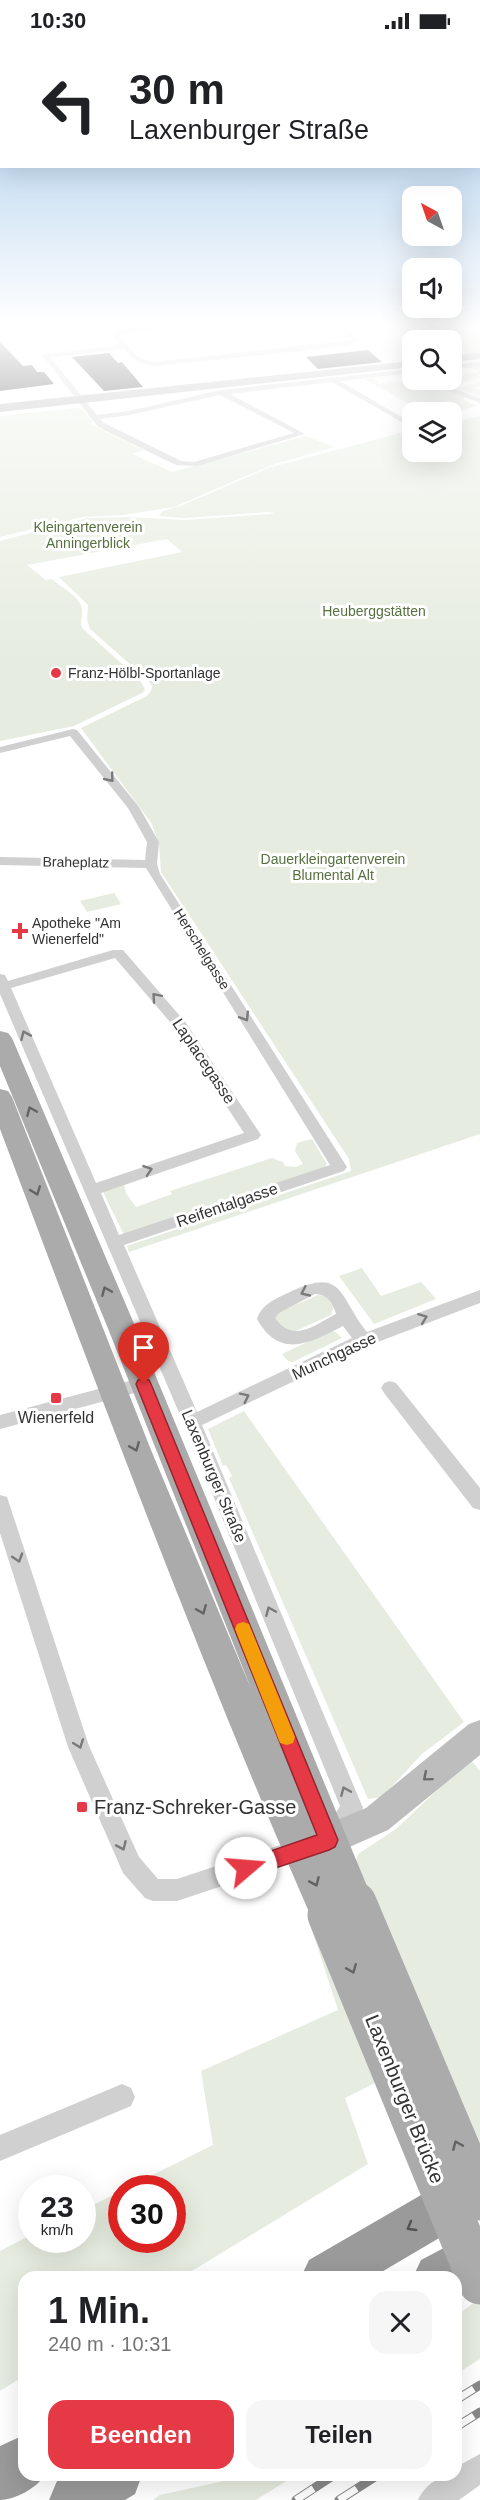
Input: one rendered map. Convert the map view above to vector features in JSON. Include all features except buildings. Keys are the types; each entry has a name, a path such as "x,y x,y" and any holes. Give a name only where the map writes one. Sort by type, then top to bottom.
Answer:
{"highway":[{"path":"336,2271 480,2188"},
{"path":"448,2271 480,2253"},
{"path":"0,2477 18,2465"},
{"path":"76,2500 106,2481"}],"main road":[{"path":"0,1038 128,1388"},
{"path":"0,1097 128,1388 342,1909"},
{"name":"Laxenburger Brücke","path":"342,1909 480,2199"},
{"name":"Laxenburger Brücke","path":"342,1909 480,2283"}],"street":[{"path":"124,437 185,464 194,464 292,437"},
{"name":"Herschelgasse","path":"0,750 73,732 133,807 153,842 154,874 339,1167"},
{"name":"Braheplatz","path":"0,861 152,864"},
{"name":"Laplacegasse","path":"2,982 118,953 181,1026 253,1135 93,1190"},
{"name":"Laxenburger Straße","path":"2,982 192,1422 352,1808 314,1845"},
{"name":"Reifentalgasse","path":"115,1242 339,1167"},
{"name":"Munchgasse","path":"192,1422 364,1340 480,1296"},
{"path":"345,1317 364,1340"},
{"path":"0,1422 128,1388"},
{"path":"390,1388 480,1502"},
{"path":"0,1503 79,1747 131,1865 153,1890 177,1890 314,1845 377,1819 480,1735"},
{"path":"0,2148 123,2097"},
{"path":"462,2480 480,2468"},
{"path":"433,2500 461,2481"}],"green space":[{"path":"0,437 116,437 144,450 133,454 172,472 303,437 334,447 272,465 174,507 123,515 83,517 0,537"},
{"path":"387,437 402,437 402,462 462,462 462,437 480,437 480,1134 129,1252 127,1246 351,1171 349,1159 161,872 159,844 152,824 81,728 147,696 152,686 90,629 87,620 88,605 59,577 182,552 167,539 27,565 46,580 52,579 78,600 82,609 82,628 140,680 145,690 74,726 0,741 0,541 87,518 129,517 184,520 272,514 274,513 184,518 159,516 163,511 183,505 268,468"},
{"path":"114,893 121,904 87,912 80,901"},
{"path":"312,1139 327,1164 324,1168 124,1235 103,1192 124,1184 126,1193 136,1207 172,1194 170,1191 272,1158 283,1162 285,1166 296,1167 303,1164 295,1151 297,1143"},
{"path":"362,1268 381,1296 421,1282 436,1299 374,1324 339,1276"},
{"path":"318,1295 325,1296 334,1306 331,1315 291,1333 275,1320 275,1315 279,1312"},
{"path":"331,1331 336,1332 342,1338 293,1362 288,1361 282,1354"},
{"path":"244,1411 464,1722 422,1754 382,1797 368,1799 229,1478 232,1476 226,1465 223,1466 208,1429"},
{"path":"470,1759 480,1771 480,2148 355,1864 358,1854 396,1829"},
{"path":"310,1924 375,2083 345,2098 368,2164 192,2271 18,2271 18,2380 0,2391 0,2251 18,2242 18,2253 96,2253 96,2204 108,2198 108,2253 186,2253 186,2175 152,2175 213,2145 201,2071 338,2010"},
{"path":"480,2298 480,2359 462,2370 462,2312"},
{"path":"224,2481 286,2481 256,2500 153,2500 160,2495"}],"railway":[{"path":"462,2396 480,2385"},
{"path":"462,2423 480,2412"},
{"path":"296,2500 325,2481"},
{"path":"339,2500 369,2481"}],"slow traffic":[{"path":"243,1629 287,1737"}],"place":[{"name":"Franz-Hölbl-Sportanlage","path":"56,673"},
{"name":"Apotheke \"Am Wienerfeld\"","path":"20,931"},
{"name":"Wienerfeld","path":"56,1398"},
{"name":"Franz-Schreker-Gasse","path":"82,1807"}],"route":[{"path":"144,1384 329,1840 246,1868"}],"park label":[{"name":"Kleingartenverein Anningerblick","path":"88,535"},
{"name":"Heuberggstätten","path":"374,611"},
{"name":"Dauerkleingartenverein Blumental Alt","path":"333,868"}]}
